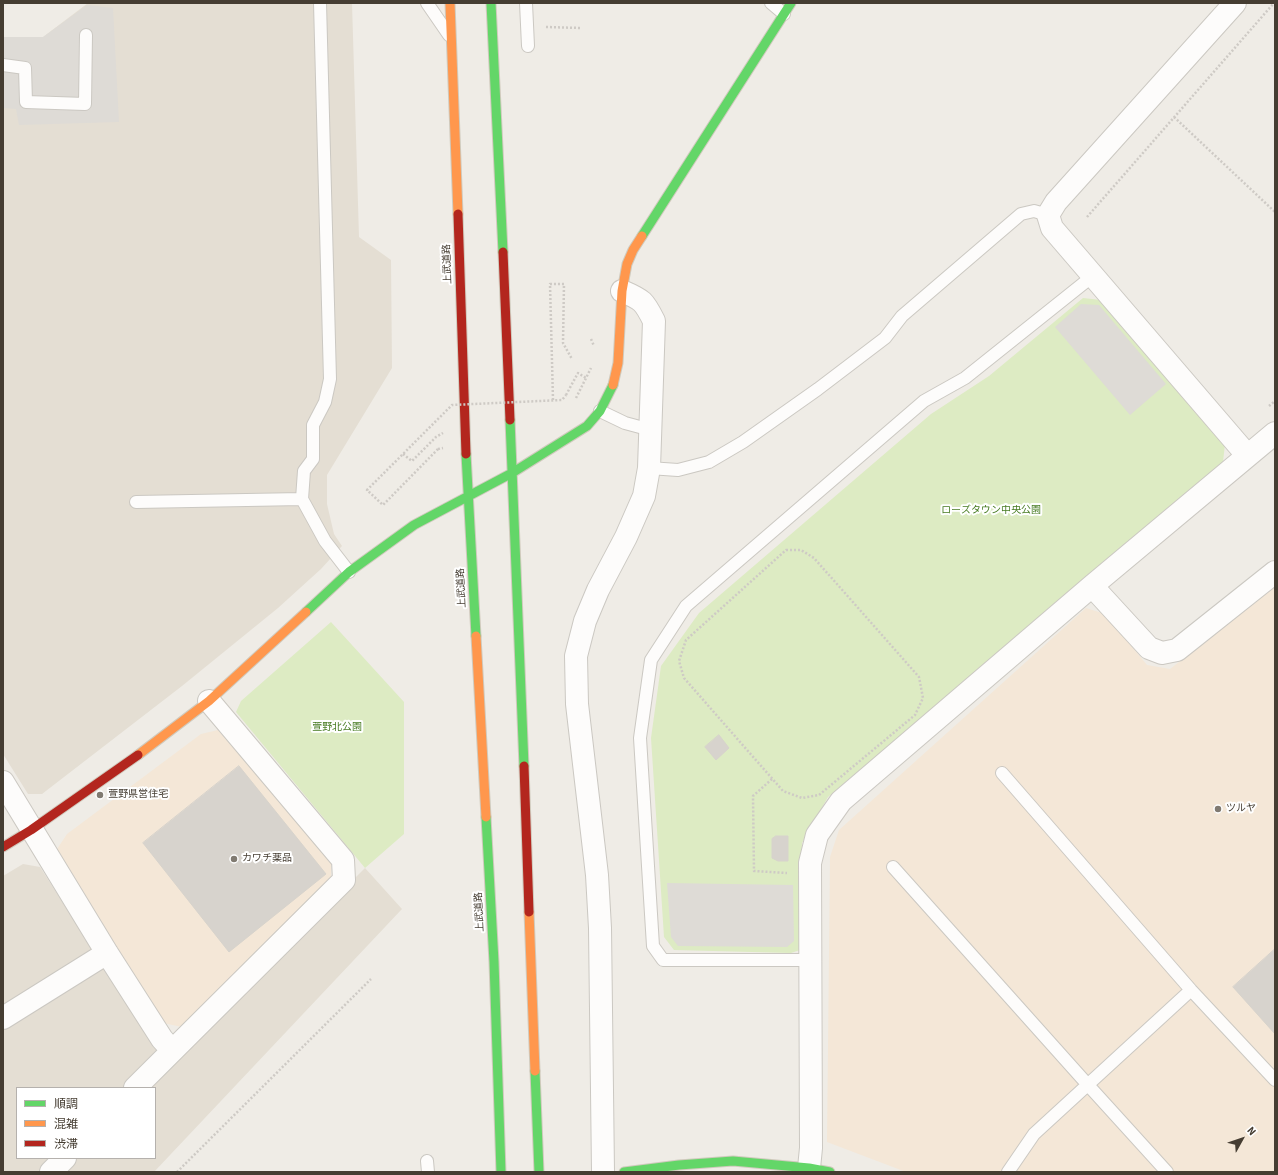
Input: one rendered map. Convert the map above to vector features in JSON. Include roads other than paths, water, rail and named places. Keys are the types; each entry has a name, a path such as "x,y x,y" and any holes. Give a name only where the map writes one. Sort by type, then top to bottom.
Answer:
{"main road":[{"name":"上武道路","path":"450,3 468,496 494,962 501,1172"},
{"path":"491,3 516,543 539,1172"},
{"path":"3,847 31,830 124,766 209,701 349,572 414,524 512,473 587,426 600,411 612,387 618,363 622,291 626,264 633,250 703,139 791,3"},
{"path":"624,1172 679,1165 733,1161 819,1170"}],"street":[{"path":"1236,3 1056,202 1048,214 1052,228 1094,275 1247,455"},
{"path":"603,1172 600,928 597,874 577,704 576,656 585,621 598,590 626,537 644,496 649,468 654,321 645,304 636,297 622,291"},
{"path":"819,1170 811,1148 810,863 817,835 841,801 1092,586 1275,433"},
{"path":"1092,586 1149,648 1162,653 1177,650 1275,572"},
{"path":"136,1087 344,880 343,860 209,701"},
{"path":"3,782 106,953 162,1039 172,1050"},
{"path":"3,1018 106,953"},
{"path":"51,1172 64,1159"}],"lane":[{"path":"320,3 330,379 325,402 313,425 313,459 304,471 302,499 325,541 349,572"},
{"path":"428,3 451,37"},
{"path":"526,3 528,46"},
{"path":"771,3 784,14"},
{"path":"3,65 25,68 26,102 85,104 86,35"},
{"path":"649,468 678,470 709,462 743,442 818,389 885,338 902,316 1021,214 1034,211 1048,214"},
{"path":"810,960 664,960 653,946 640,738 651,660 686,606 924,401 965,378 1094,275"},
{"path":"600,411 626,423 651,430"},
{"path":"136,502 302,499"},
{"path":"1002,773 1191,990 1275,1080"},
{"path":"893,867 1167,1172"},
{"path":"1008,1172 1034,1134 1191,990"}],"place":[{"name":"萱野県営住宅","path":"100,795"},
{"name":"ツルヤ","path":"1218,809"},
{"name":"カワチ薬品","path":"234,859"}],"park label":[{"name":"ローズタウン中央公園","path":"991,511"},
{"name":"萱野北公園","path":"337,728"}]}
